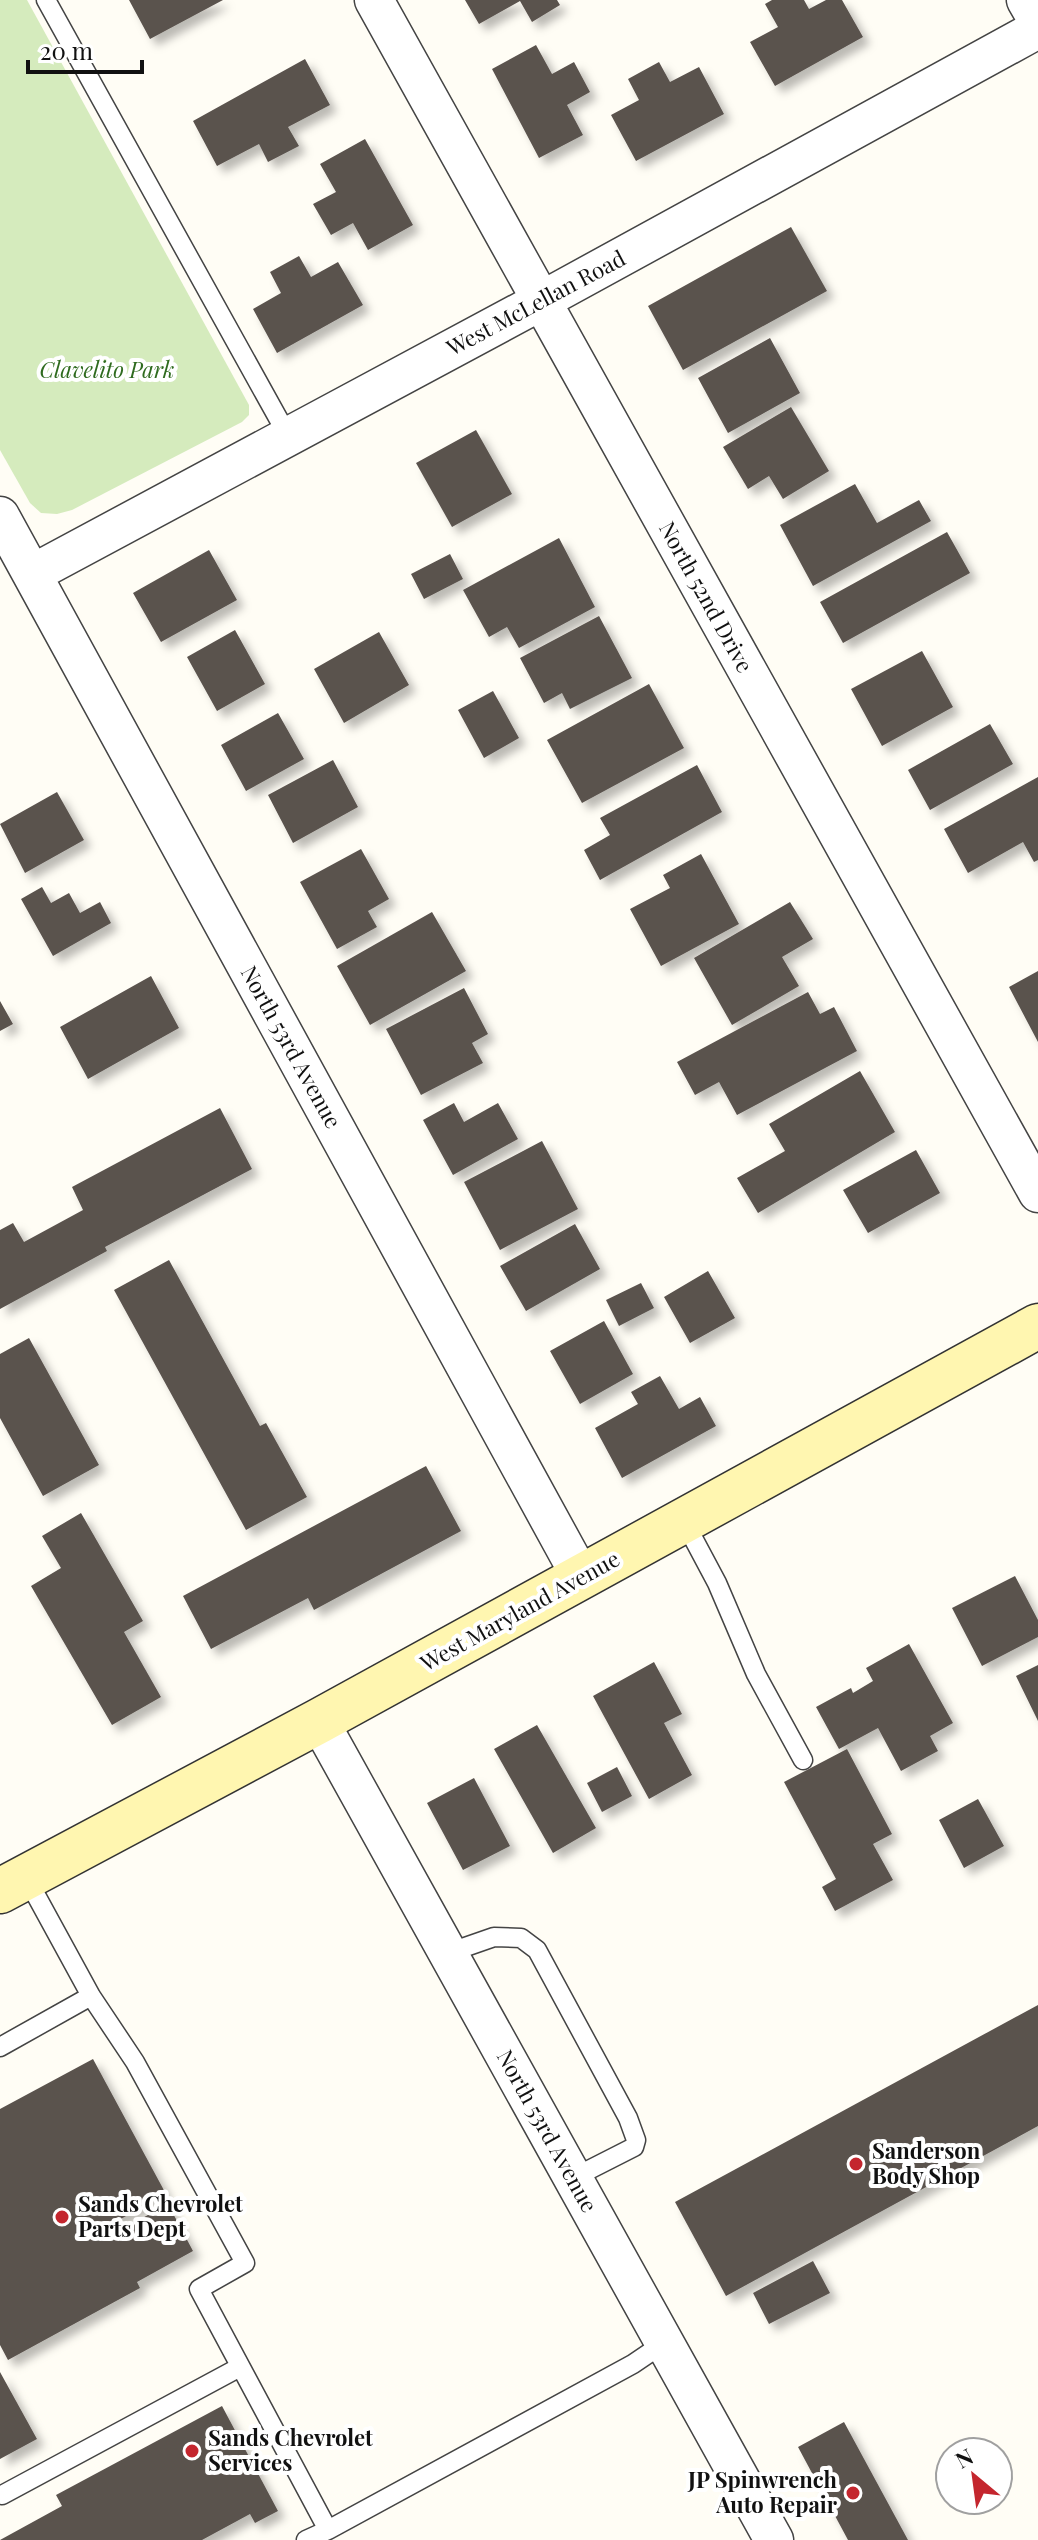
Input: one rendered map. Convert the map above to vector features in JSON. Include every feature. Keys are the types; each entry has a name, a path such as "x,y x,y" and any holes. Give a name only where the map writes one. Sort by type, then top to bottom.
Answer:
{"street":[{"name":"North 52nd Drive","path":"374,0 1038,1193"},
{"path":"1026,0 1038,21"},
{"name":"West McLellan Road","path":"32,574 541,301 1038,29"},
{"name":"North 53rd Avenue","path":"0,516 581,1577"},
{"name":"West Maryland Avenue","path":"9,1881 319,1721 1038,1326"},
{"name":"North 53rd Avenue","path":"319,1721 774,2540"}],"lane":[{"path":"46,0 288,436"},
{"path":"684,1521 717,1583 756,1674 803,1760"},
{"path":"9,1881 135,2062 245,2263 199,2289 328,2530"},
{"path":"448,1953 494,1937 521,1938 537,1950 628,2118 636,2140 634,2147 573,2178"},
{"path":"0,2047 91,1996"},
{"path":"306,2540 633,2364 664,2343"},
{"path":"2,2495 240,2367"}],"green space":[{"name":"Clavelito Park","path":"0,0 27,0 249,405 249,415 242,422 72,510 57,514 41,513 30,503 0,450"}],"building":[{"path":"129,0 223,0 150,39"},
{"path":"465,0 557,0 560,5 532,22 520,1 479,24"},
{"path":"772,0 804,0 809,9 826,0 842,0 863,37 775,86 750,42 778,27 765,4"},
{"path":"536,45 552,74 574,62 590,92 567,105 583,135 539,158 492,69"},
{"path":"305,59 330,105 288,127 299,146 268,162 259,144 217,166 193,121"},
{"path":"659,62 670,82 699,67 724,114 636,161 611,115 639,100 628,79"},
{"path":"365,139 413,225 368,250 353,223 331,235 313,204 336,192 320,164"},
{"path":"791,227 827,291 683,370 648,306"},
{"path":"299,256 311,277 338,262 363,305 277,353 253,309 281,293 270,272"},
{"path":"770,338 800,393 728,433 698,378"},
{"path":"791,407 829,471 783,499 769,476 748,489 723,447"},
{"path":"476,430 512,494 452,527 416,463"},
{"path":"855,484 877,523 919,500 931,521 813,586 780,525"},
{"path":"947,532 970,573 843,643 820,602"},
{"path":"559,538 595,607 519,648 507,627 489,637 463,590"},
{"path":"209,550 237,600 161,642 133,593"},
{"path":"450,554 463,579 424,599 411,574"},
{"path":"599,616 632,678 570,709 562,693 544,703 520,658"},
{"path":"235,630 265,684 217,711 187,657"},
{"path":"379,632 409,685 344,723 314,669"},
{"path":"922,651 953,707 882,746 851,689"},
{"path":"649,684 684,748 582,803 547,740"},
{"path":"493,691 519,738 484,758 458,710"},
{"path":"278,713 304,759 246,791 221,745"},
{"path":"990,724 1013,764 930,810 908,770"},
{"path":"333,760 358,807 293,843 268,795"},
{"path":"697,765 722,812 600,880 584,850 610,835 600,818"},
{"path":"1038,777 1038,860 1034,862 1023,842 968,873 944,829"},
{"path":"57,792 84,840 25,873 0,824"},
{"path":"361,849 389,899 368,911 377,927 337,949 300,882"},
{"path":"701,854 739,924 661,966 630,909 670,888 663,875"},
{"path":"42,887 51,903 69,893 80,913 100,902 111,923 53,956 21,899"},
{"path":"790,902 813,939 782,957 799,986 732,1025 694,958"},
{"path":"432,912 466,971 370,1025 337,966"},
{"path":"1038,971 1038,1042 1009,987"},
{"path":"151,976 179,1028 88,1079 60,1027"},
{"path":"464,988 488,1034 472,1043 483,1063 421,1095 386,1029"},
{"path":"808,992 820,1014 834,1007 857,1051 737,1115 719,1082 695,1095 677,1062"},
{"path":"0,1001 13,1024 0,1031"},
{"path":"860,1071 895,1132 758,1213 737,1178 785,1151 769,1124"},
{"path":"454,1103 464,1122 498,1103 518,1139 453,1175 423,1120"},
{"path":"220,1108 252,1169 105,1247 107,1251 0,1309 0,1230 13,1223 24,1242 83,1210 72,1187"},
{"path":"542,1141 578,1209 500,1250 464,1182"},
{"path":"916,1150 940,1193 868,1233 843,1190"},
{"path":"575,1224 600,1269 526,1311 500,1266"},
{"path":"169,1260 260,1426 266,1423 307,1497 246,1530 114,1290"},
{"path":"708,1271 735,1318 690,1343 664,1297"},
{"path":"641,1283 654,1308 619,1326 606,1300"},
{"path":"604,1321 633,1374 580,1404 550,1351"},
{"path":"29,1338 99,1465 43,1496 0,1418 0,1354"},
{"path":"660,1376 679,1409 700,1397 716,1426 622,1478 595,1428 638,1404 631,1392"},
{"path":"426,1466 461,1531 314,1610 308,1598 211,1649 183,1596"},
{"path":"81,1513 143,1621 124,1632 161,1697 112,1725 31,1586 61,1568 42,1536"},
{"path":"1015,1576 1038,1620 1038,1637 982,1666 952,1608"},
{"path":"909,1644 953,1723 930,1736 938,1751 901,1771 878,1728 839,1749 816,1707 851,1688 853,1693 873,1681 866,1668"},
{"path":"654,1662 682,1714 664,1723 692,1775 649,1799 593,1696"},
{"path":"1038,1665 1038,1721 1016,1676"},
{"path":"537,1725 596,1828 553,1853 494,1749"},
{"path":"847,1749 892,1834 873,1844 893,1880 835,1911 822,1887 836,1879 784,1782"},
{"path":"617,1767 632,1796 602,1812 587,1783"},
{"path":"474,1778 510,1846 463,1870 427,1803"},
{"path":"978,1799 1004,1846 964,1868 939,1820"},
{"name":"Sanderson Body Shop","path":"1038,2005 1038,2126 726,2296 675,2202"},
{"name":"Sands Chevrolet Parts Dept","path":"93,2059 166,2194 99,2231 104,2239 168,2204 193,2251 137,2282 140,2288 8,2360 0,2345 0,2109"},
{"path":"813,2261 830,2293 769,2324 753,2293"},
{"path":"0,2372 37,2439 0,2459"},
{"name":"Sands Chevrolet Services","path":"222,2406 278,2511 255,2523 250,2514 202,2540 0,2540 62,2506 56,2495"},
{"name":"JP Spinwrench Auto Repair","path":"844,2422 908,2540 848,2540 798,2447"}],"place":[{"name":"Sanderson Body Shop","path":"856,2164"},
{"name":"Sands Chevrolet Parts Dept","path":"62,2217"},
{"name":"Sands Chevrolet Services","path":"192,2451"},
{"name":"JP Spinwrench Auto Repair","path":"853,2493"}]}
